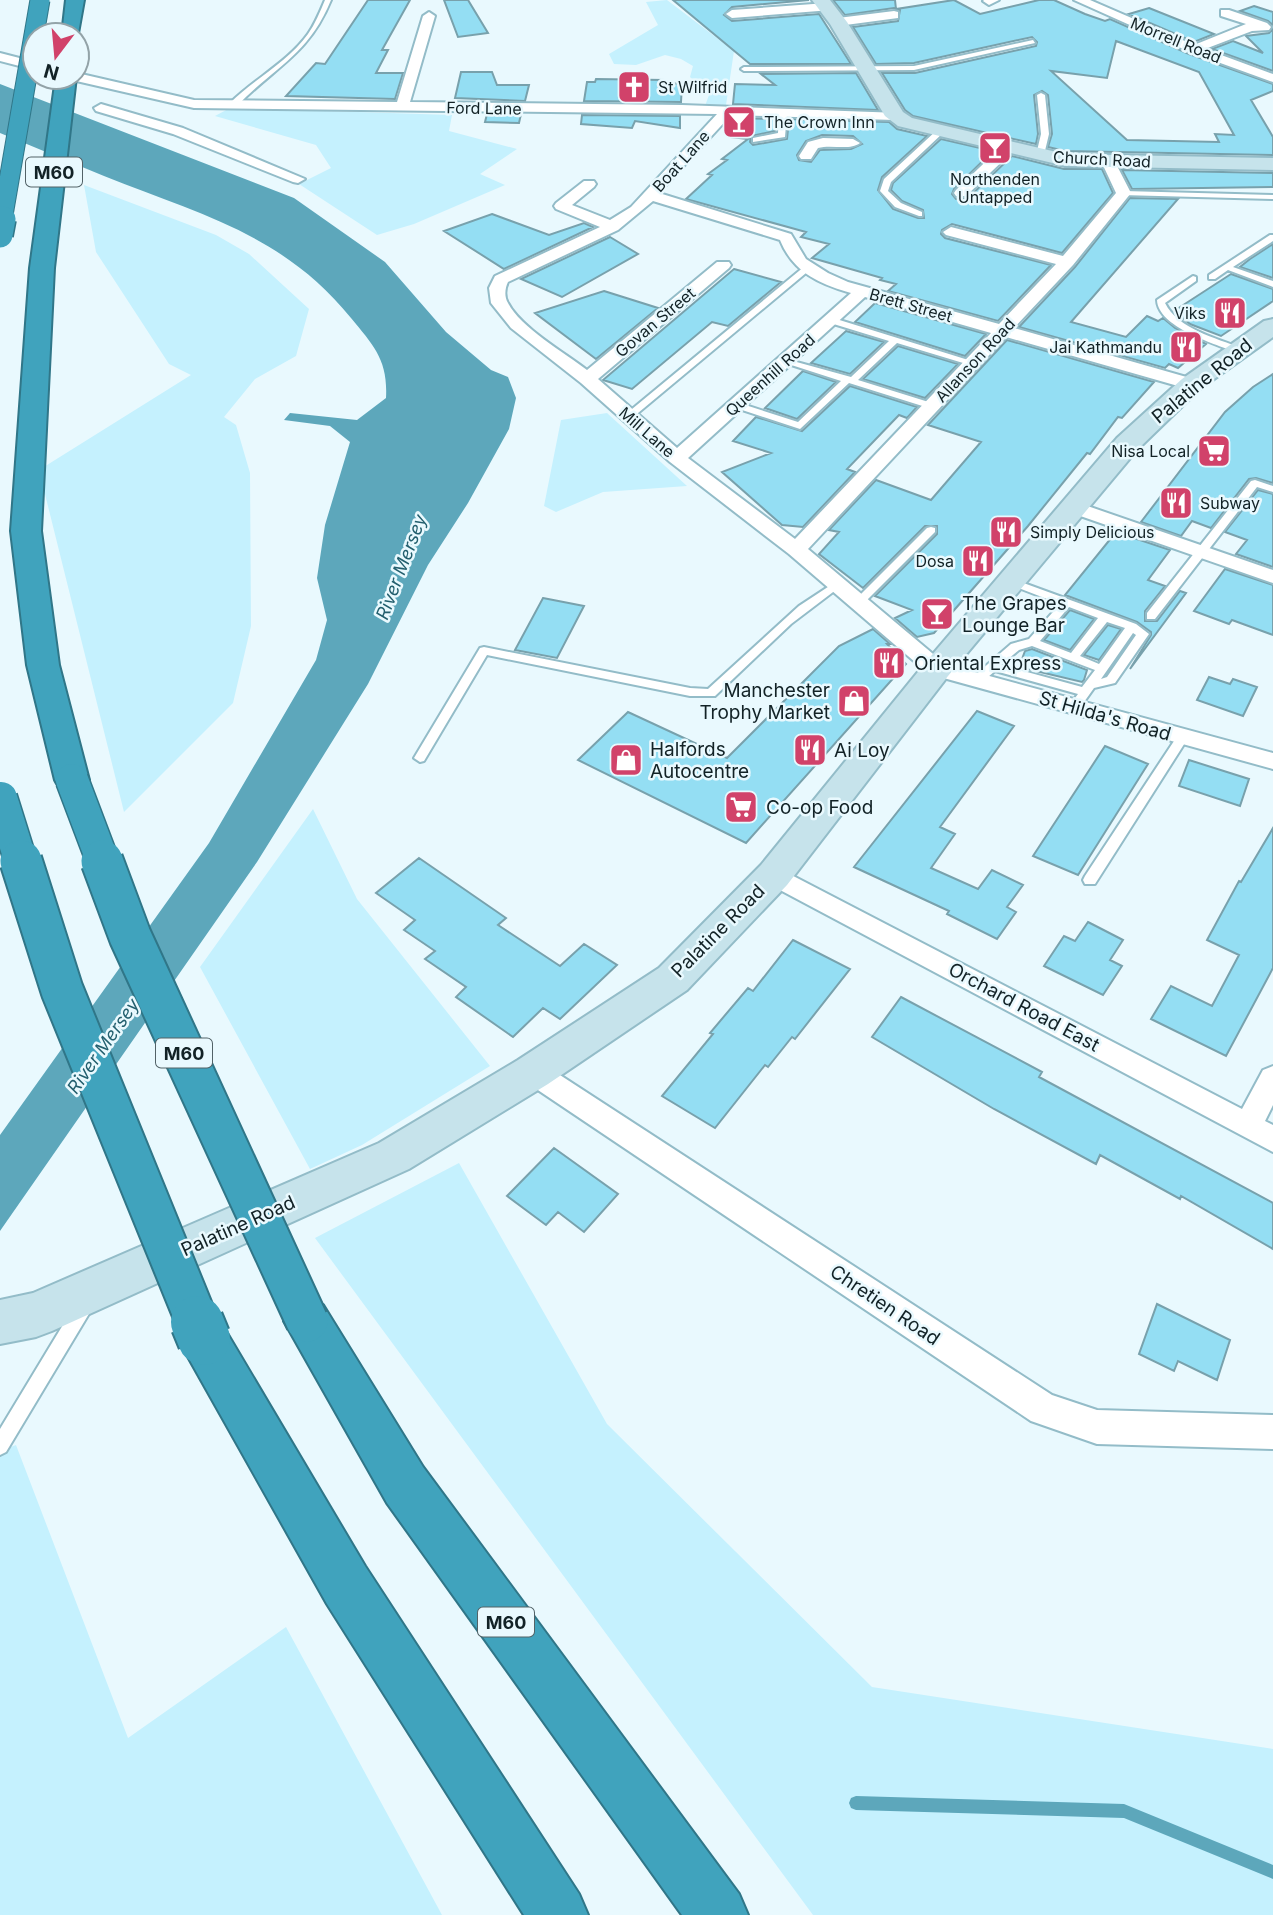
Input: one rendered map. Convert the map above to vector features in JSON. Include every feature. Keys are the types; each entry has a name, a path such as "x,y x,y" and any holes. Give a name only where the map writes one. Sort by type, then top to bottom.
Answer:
{"highway":[{"name":"M60","path":"0,234 40,0"},
{"path":"73,21 75,0"},
{"name":"M60","path":"64,91 43,268 26,531 43,665 72,780 131,936 307,1321 405,1485 718,1915"},
{"path":"0,792 62,990 204,1339 346,1585 558,1915"}],"main road":[{"path":"829,10 894,116"},
{"name":"Church Road","path":"894,116 940,132 1065,160 1273,164"},
{"name":"Palatine Road","path":"18,1319 93,1291 394,1156 533,1072 673,979 774,875 937,669 1127,444 1191,384 1273,326"}],"street":[{"name":"Morrell Road","path":"1080,0 1194,49 1273,78"},
{"path":"733,9 745,12 829,10 894,15"},
{"path":"1225,13 1268,28"},
{"path":"402,108 429,16"},
{"path":"1194,49 1250,27 1268,28"},
{"path":"0,57 21,62"},
{"name":"Ford Lane","path":"91,80 194,104 682,109 894,116"},
{"path":"190,124 228,105"},
{"path":"101,108 190,124 298,179"},
{"name":"Boat Lane","path":"636,210 727,111"},
{"path":"821,115 823,142"},
{"path":"806,156 813,145 823,142 853,142"},
{"path":"961,193 1008,148"},
{"path":"1108,161 1124,193"},
{"path":"589,184 562,206 612,226"},
{"name":"Allanson Road","path":"796,550 1067,262 1124,193"},
{"name":"Brett Street","path":"650,195 786,237 794,258 808,268 820,276 862,291 1191,384"},
{"name":"Mill Lane","path":"636,210 595,237 501,279 497,288 499,303 509,317 587,379 677,458 796,550 937,669"},
{"path":"951,232 1067,262"},
{"name":"Govan Street","path":"587,379 723,265"},
{"name":"Queenhill Road","path":"677,458 862,291"},
{"path":"1073,507 1273,577"},
{"name":"St Hilda's Road","path":"937,669 984,673 1084,694 1182,738 1273,761"},
{"name":"Orchard Road East","path":"774,875 1273,1139"},
{"name":"Chretien Road","path":"533,1072 1043,1409 1097,1427 1273,1432"},
{"path":"1248,1125 1273,1078"}],"lane":[{"path":"228,105 285,63 314,32 328,0"},
{"path":"744,69 914,68 1033,43"},
{"path":"1040,155 1045,134 1041,95"},
{"path":"756,140 782,135 783,114"},
{"path":"919,214 898,205 884,191 887,181 940,132"},
{"path":"1124,193 1273,197"},
{"path":"1212,276 1273,237"},
{"path":"1226,267 1273,284"},
{"path":"629,416 808,268"},
{"path":"1193,279 1160,302 1162,312 1175,322 1238,350"},
{"path":"830,320 972,363"},
{"path":"736,405 800,426 895,340"},
{"path":"785,360 932,406"},
{"path":"1151,616 1255,483 1273,489"},
{"path":"858,603 931,530"},
{"path":"1010,581 1132,627 1143,634 1111,680 1084,694"},
{"path":"421,758 484,651 690,692 711,693 791,616 837,584"},
{"path":"984,673 1015,647 1033,642 1068,603"},
{"path":"1073,658 1105,617"},
{"path":"1084,694 1132,627"},
{"path":"1033,642 1102,669"},
{"path":"1090,880 1182,738"},
{"path":"0,1446 93,1291"}],"shaded area":[{"path":"667,0 734,51 726,105 705,106 709,95 690,77 693,66 681,59 665,55 636,65 614,64 609,54 658,25 646,2"},
{"path":"230,108 452,115 449,131 517,149 480,174 505,185 414,224 377,235 299,184 331,168 316,145 215,116"},
{"path":"84,185 216,235 249,254 309,309 296,356 255,379 224,417 236,425 250,473 251,626 233,703 124,812 39,470 191,375 169,364 96,252"},
{"path":"607,413 687,486 603,492 556,512 544,506 561,420"},
{"path":"313,809 357,899 490,1066 362,1145 310,1169 200,967"},
{"path":"459,1163 607,1424 872,1687 1273,1749 1273,1915 813,1915 315,1238"},
{"path":"16,1445 128,1738 286,1627 442,1915 0,1915 0,1451"}],"water":[{"name":"River Mersey","path":"0,84 294,198 385,262 446,332 491,370 508,377 516,398 509,429 468,503 428,565 368,684 257,862 0,1231 0,1135 209,843 316,660 327,620 317,578 325,525 350,442 330,426 284,420 290,413 357,420 386,398 386,385 382,363 366,337 325,289 297,266 268,246 206,215 0,133"}],"building":[{"path":"368,0 410,0 382,50 388,50 376,73 403,73 395,99 286,96 316,63 325,64"},
{"path":"444,0 468,0 488,33 458,37"},
{"path":"673,0 809,0 732,7 724,15 732,21 819,14 851,64 750,64"},
{"path":"833,0 895,0 896,9 845,15"},
{"path":"954,0 980,14 1039,0 1054,0 1105,21 1110,19 1189,54 1273,84 1273,91 1251,100 1273,137 1273,155 1065,151 1048,147 1052,134 1048,95 1042,91 1034,95 1038,134 1036,144 913,116 905,110 882,73 915,73 1036,46 1037,42 1032,37 914,63 876,64 853,27 898,21 900,10 897,9","holes":["1116,41 1199,72 1234,135 1215,134 1219,142 1127,140 1051,71 1107,78"]},
{"path":"1254,6 1273,12 1273,25 1240,11"},
{"path":"1149,8 1214,34 1194,42 1129,14"},
{"path":"1273,29 1273,71 1212,49 1233,41 1263,53 1246,36 1269,33"},
{"path":"461,72 492,72 497,85 529,85 525,101 455,98"},
{"path":"856,73 878,110 733,104 735,84 775,85 761,74"},
{"path":"596,79 664,80 664,83 682,84 681,102 584,101 587,82 595,82"},
{"path":"487,114 521,114 519,123 485,122"},
{"path":"582,115 680,116 680,128 635,121 632,128 581,124"},
{"path":"732,118 776,119 775,131 751,136 750,142 753,145 787,139 789,119 889,122 897,129 927,136 882,177 878,190 893,209 918,218 924,218 923,210 902,201 891,190 893,183 941,139 993,151 954,189 952,194 956,199 968,198 1012,156 1064,169 1102,169 1113,193 1062,253 952,224 942,230 941,234 945,238 1051,265 998,321 888,291 896,284 812,258 829,244 801,237 806,232 686,199 712,175 708,174 727,160 722,159 748,139 731,137","holes":["822,135 853,136 862,144 851,149 820,150 811,162 799,160 797,155 806,141"]},
{"path":"1122,170 1273,173 1273,187 1132,189"},
{"path":"1130,198 1178,199 1071,322 1126,337 1147,316 1158,321 1163,318 1175,328 1206,344 1178,368 1169,364 1165,368 1019,327 1075,267"},
{"path":"492,214 549,235 584,223 593,227 504,269 444,231"},
{"path":"610,237 638,254 562,297 521,279"},
{"path":"1273,244 1273,278 1240,267 1250,259"},
{"path":"734,269 781,282 728,326 712,322 632,389 603,380"},
{"path":"1231,274 1273,289 1273,301 1221,336 1190,324 1174,311"},
{"path":"604,291 658,308 596,359 535,313"},
{"path":"875,303 986,334 965,356 855,322"},
{"path":"846,331 884,342 850,374 811,363"},
{"path":"1007,340 1154,382 1122,418 1118,417 1090,454 1087,453 1028,526 934,633 917,637 895,618 912,610 875,596 937,534 937,526 925,526 863,588 819,554 839,532 829,530 876,480 931,500 981,442 928,425"},
{"path":"898,346 958,364 925,398 863,379"},
{"path":"803,371 836,382 797,419 765,408"},
{"path":"1273,374 1273,483 1256,478 1249,479 1211,528 1192,521 1181,536 1141,522 1225,412 1253,387"},
{"path":"850,386 917,407 907,418 899,415 847,469 855,472 803,527 782,525 722,472 771,453 733,441 756,417 802,431"},
{"path":"1258,490 1273,494 1273,567 1236,554 1247,540 1225,532"},
{"path":"1116,532 1170,550 1148,580 1165,586 1145,611 1145,621 1157,621 1180,591 1186,593 1130,669 1151,632 1137,622 1065,595"},
{"path":"1225,569 1273,585 1273,635 1232,620 1229,624 1194,611"},
{"path":"543,598 584,606 557,658 515,650"},
{"path":"1070,610 1094,619 1070,650 1044,640"},
{"path":"1108,625 1121,629 1099,660 1084,655"},
{"path":"873,629 906,664 746,843 578,760 628,712 727,758 839,646"},
{"path":"1032,649 1087,670 1084,680 1082,682 1019,667 1025,651"},
{"path":"1209,677 1230,684 1233,679 1257,687 1243,716 1197,700"},
{"path":"977,711 1014,726 940,827 955,834 931,868 978,889 992,870 1023,885 1007,907 1016,912 997,939 947,914 949,911 854,867"},
{"path":"1105,746 1148,764 1078,875 1033,856"},
{"path":"1189,760 1249,779 1240,806 1179,786"},
{"path":"1273,828 1273,968 1226,1056 1151,1019 1171,986 1212,1006 1239,955 1207,940 1239,881 1241,882"},
{"path":"419,858 506,918 498,925 560,966 584,944 617,965 560,1019 543,1008 513,1037 456,997 466,987 425,959 435,951 404,930 415,920 376,893"},
{"path":"1088,922 1123,940 1110,960 1122,966 1103,995 1044,966 1064,936 1075,941"},
{"path":"793,940 850,969 795,1039 792,1037 768,1067 765,1065 715,1128 662,1096 713,1034 710,1033 748,988 753,991"},
{"path":"901,997 1042,1072 1039,1077 1273,1203 1273,1249 1181,1196 1180,1199 1100,1155 1096,1164 994,1109 872,1037"},
{"path":"554,1148 618,1194 584,1232 558,1212 546,1225 507,1196"},
{"path":"1157,1304 1230,1340 1217,1380 1178,1361 1174,1371 1139,1354"}],"waterway":[{"path":"856,1803 1124,1811 1273,1872"}],"place":[{"name":"St Wilfrid","path":"634,87"},
{"name":"The Crown Inn","path":"739,122"},
{"name":"Northenden Untapped","path":"995,148"},
{"name":"Viks","path":"1230,313"},
{"name":"Jai Kathmandu","path":"1186,347"},
{"name":"Nisa Local","path":"1214,451"},
{"name":"Subway","path":"1176,503"},
{"name":"Simply Delicious","path":"1006,532"},
{"name":"Dosa","path":"978,561"},
{"name":"The Grapes Lounge Bar","path":"937,614"},
{"name":"Oriental Express","path":"889,663"},
{"name":"Manchester Trophy Market","path":"854,701"},
{"name":"Ai Loy","path":"810,750"},
{"name":"Halfords Autocentre","path":"626,760"},
{"name":"Co-op Food","path":"741,807"}]}
